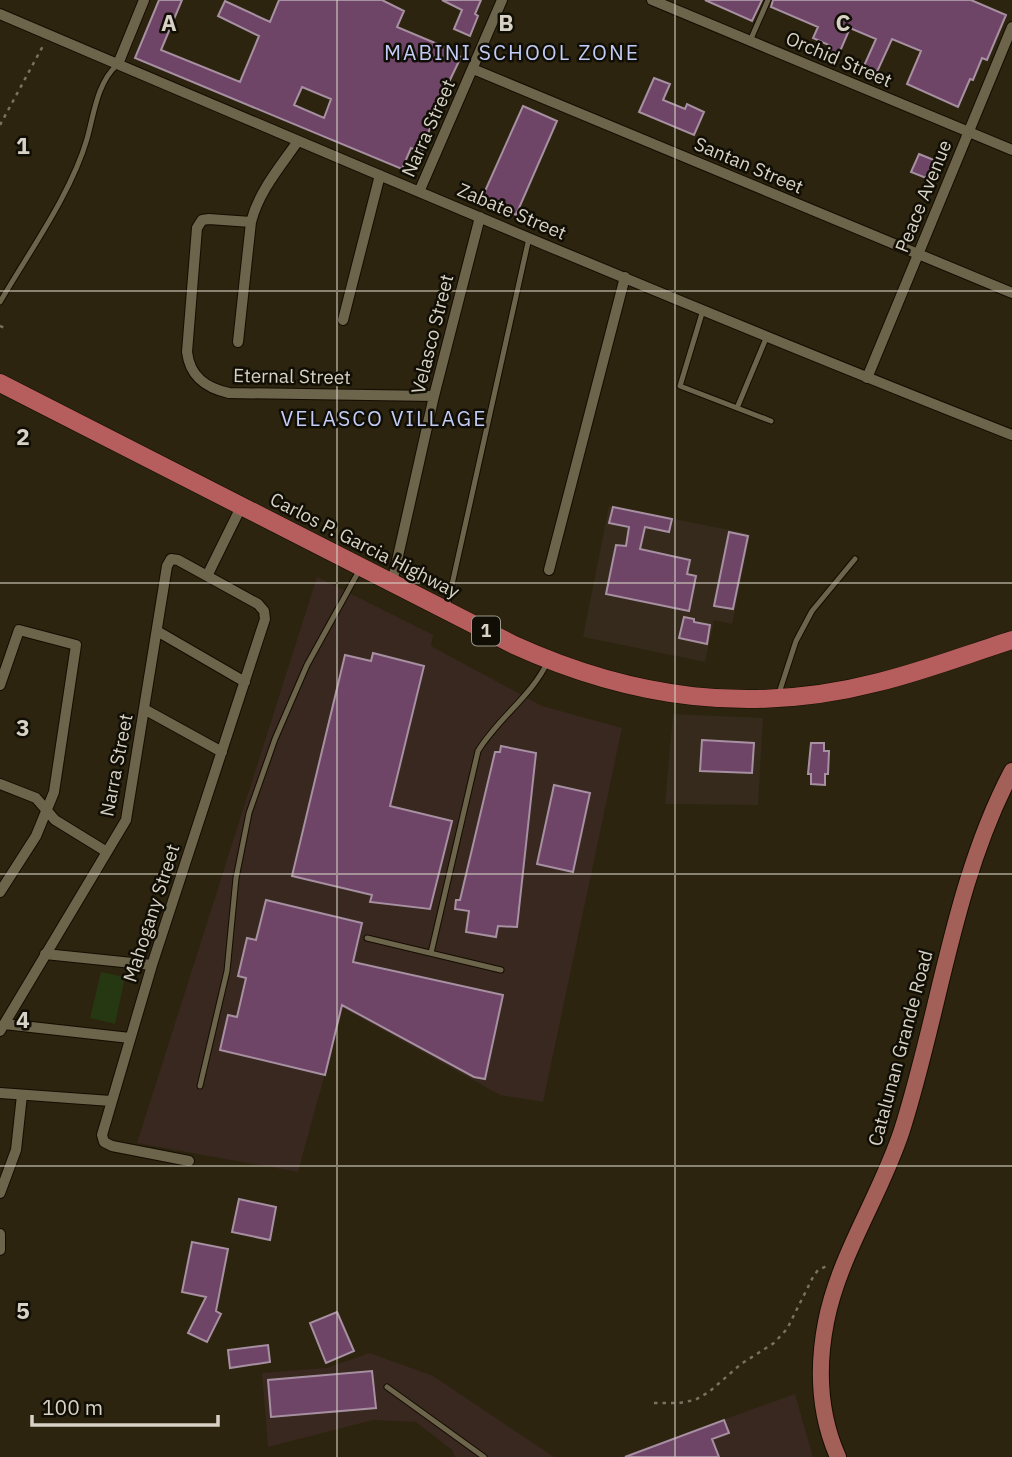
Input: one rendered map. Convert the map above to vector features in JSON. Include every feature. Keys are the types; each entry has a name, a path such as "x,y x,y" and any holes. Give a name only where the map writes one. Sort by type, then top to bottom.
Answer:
{"highway":[{"name":"Carlos P. Garcia Highway","path":"0,383 548,660 581,673 659,693 700,698 777,699 832,692 880,682 1012,640"}],"main road":[{"name":"Catalunan Grande Road","path":"838,1457 825,1421 821,1378 826,1320 844,1267 897,1146 915,1086 962,899 997,800 1012,771"}],"street":[{"path":"118,64 144,0"},
{"name":"Narra Street","path":"419,192 502,0"},
{"name":"Orchid Street","path":"652,0 1012,150"},
{"name":"Zabate Street","path":"0,14 529,238 1012,435"},
{"name":"Peace Avenue","path":"867,378 1012,27"},
{"name":"Santan Street","path":"473,69 1012,293"},
{"name":"Eternal Street","path":"238,342 251,222 261,194 298,141"},
{"path":"343,320 380,175"},
{"name":"Velasco Street","path":"392,583 434,396 480,217"},
{"name":"Eternal Street","path":"251,222 209,219 202,220 197,228 187,352 192,372 200,380 208,386 229,393 434,396"},
{"path":"549,570 625,277"},
{"path":"207,576 242,505"},
{"name":"Narra Street","path":"2,1027 122,829 129,808 167,566 171,559 178,560 207,576"},
{"name":"Mahogany Street","path":"189,1161 112,1146 104,1142 103,1128 152,965 264,623 264,611 254,601 207,576"},
{"path":"0,685 19,630 76,645 65,730 48,812 0,892"},
{"path":"157,631 245,682"},
{"path":"144,709 222,752"},
{"path":"0,784 36,798 63,826 107,852"},
{"path":"45,954 152,965"},
{"path":"2,1027 130,1038"},
{"path":"0,1093 111,1101"},
{"path":"0,1194 16,1150 22,1095"},
{"path":"0,1234 0,1250"}],"lane":[{"path":"750,41 768,0"},
{"path":"0,302 69,183 86,142 102,87 108,74 118,64"},
{"path":"447,611 529,238"},
{"path":"703,310 680,386 771,421"},
{"path":"737,408 767,336"},
{"path":"777,699 796,640 812,611 855,559"},
{"path":"200,1086 227,971 236,878 248,813 275,739 307,665 361,567"},
{"path":"431,953 478,751 538,680 548,660"},
{"path":"367,938 501,970"},
{"path":"387,1387 484,1457"}],"path":[{"path":"0,125 49,35"},
{"path":"0,326 6,329"},
{"path":"654,1404 695,1400 709,1392 741,1364 774,1343 787,1329 818,1270 831,1266 844,1267"}],"shaded area":[{"path":"609,506 750,534 732,624 714,620 705,662 583,637"},
{"path":"317,577 433,635 431,646 542,706 622,728 543,1102 500,1095 343,1008 298,1172 137,1143"},
{"path":"673,714 763,718 758,805 665,804"},
{"path":"370,1353 433,1376 554,1457 455,1457 452,1450 416,1422 373,1420 268,1447 262,1373 326,1368"},
{"path":"795,1394 813,1457 619,1457"}],"green space":[{"path":"101,972 125,977 115,1024 90,1018"}],"building":[{"path":"159,0 182,0 161,50 240,82 259,36 218,16 225,1 270,22 279,0 382,0 404,11 397,27 459,53 461,57 437,107 422,152 411,148 402,169 135,58","holes":["302,87 331,99 324,118 294,105"]},
{"path":"442,0 481,0 470,36 454,29 462,10"},
{"path":"705,0 762,0 752,21"},
{"path":"773,0 971,0 1006,15 987,60 982,58 958,107 907,84 921,51 892,39 876,74 863,68 876,39 850,28 838,56 829,52 831,46 813,38 818,27 771,7"},
{"path":"654,78 670,84 663,100 685,109 687,104 704,112 694,135 639,112"},
{"path":"523,106 557,121 516,215 481,200"},
{"path":"919,154 939,162 931,180 911,172"},
{"path":"613,507 672,519 669,532 645,527 640,549 690,560 687,574 696,576 689,611 606,594 616,545 626,546 629,527 609,523"},
{"path":"729,532 748,536 733,609 714,606"},
{"path":"684,617 710,625 707,644 679,638"},
{"path":"373,653 424,666 390,806 452,821 430,909 370,902 372,895 292,876 345,655 371,661"},
{"path":"702,740 754,743 752,773 700,771"},
{"path":"811,743 824,743 824,751 829,751 825,785 811,784 811,774 808,774"},
{"path":"501,746 536,753 517,927 498,926 496,937 466,932 469,911 455,909 456,900 460,900 495,752 500,752"},
{"path":"554,785 590,793 573,872 537,864"},
{"path":"266,900 362,923 353,962 503,995 485,1079 474,1077 342,1005 325,1075 220,1050 228,1015 237,1017 246,978 238,976 247,938 256,940"},
{"path":"239,1199 276,1207 270,1240 232,1232"},
{"path":"192,1242 228,1249 216,1311 221,1314 207,1342 188,1333 206,1297 182,1292"},
{"path":"337,1312 354,1351 326,1363 310,1323"},
{"path":"268,1345 270,1362 230,1368 228,1350"},
{"path":"372,1371 376,1408 271,1417 268,1380"},
{"path":"724,1420 729,1433 712,1439 719,1457 625,1457"}],"district":[{"name":"MABINI SCHOOL ZONE","path":"512,53"},
{"name":"VELASCO VILLAGE","path":"384,419"}]}
